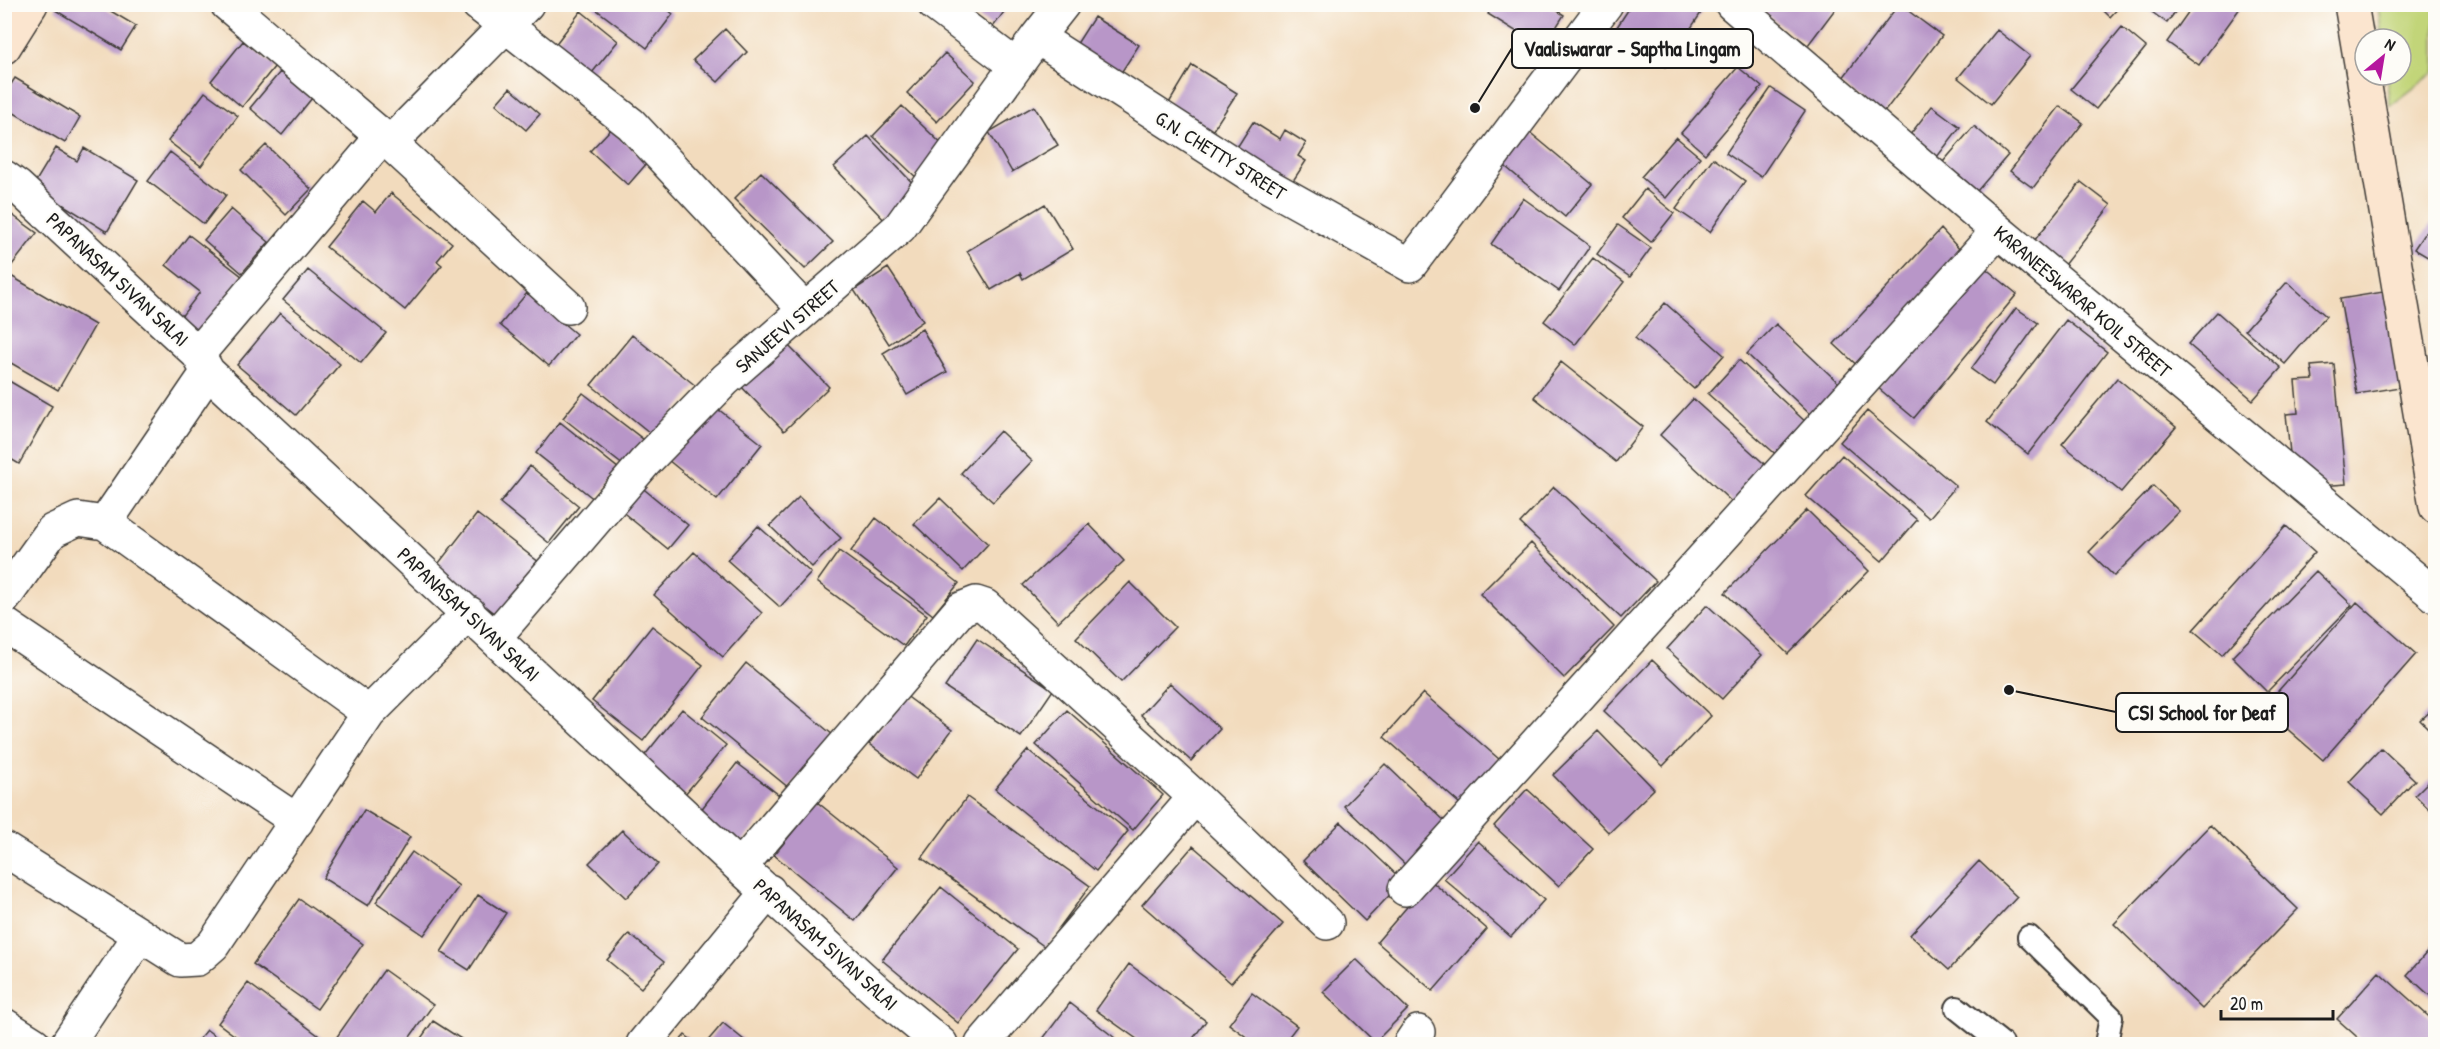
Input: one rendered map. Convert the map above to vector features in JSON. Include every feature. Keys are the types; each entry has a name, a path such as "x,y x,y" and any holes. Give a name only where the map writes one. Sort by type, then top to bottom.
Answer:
{"street":[{"path":"4,47 31,4"},
{"path":"227,4 386,140 568,307"},
{"path":"478,4 516,15 631,124 805,310"},
{"path":"934,4 1016,66"},
{"name":"SANJEEVI STREET","path":"495,637 645,462 725,380 900,227 1063,4"},
{"name":"G.N. CHETTY STREET","path":"1037,37 1263,183 1410,265 1605,4"},
{"name":"KARANEESWARAR KOIL STREET","path":"1732,4 1998,231 2436,596"},
{"path":"2351,4 2436,507"},
{"path":"105,524 203,363 386,140 516,15"},
{"name":"PAPANASAM SIVAN SALAI","path":"4,177 18,186 203,363 740,867 877,991 941,1044"},
{"path":"1406,889 1998,231"},
{"path":"4,598 52,531 78,519 105,524 369,712"},
{"path":"740,867 961,609 976,603 985,606 1195,797 1327,923"},
{"path":"4,849 180,960 197,959 213,945 369,712 469,613"},
{"path":"4,624 297,820"},
{"path":"982,1044 1195,797"},
{"path":"643,1044 769,891"},
{"path":"67,1044 140,935"},
{"path":"4,1025 34,1044"}],"lane":[{"path":"2029,938 2111,1017 2106,1044"},
{"path":"1957,1008 2002,1044"}],"green space":[{"path":"2378,5 2435,5 2435,72 2390,106 2388,87 2413,87 2413,27 2381,27"}],"building":[{"path":"58,4 99,4 136,26 121,50 55,10"},
{"path":"589,4 661,4 673,14 647,48"},
{"path":"1494,4 1547,4 1564,15 1543,48 1488,14"},
{"path":"1632,4 1689,4 1701,13 1665,67 1613,33"},
{"path":"1771,4 1839,4 1808,45 1765,13"},
{"path":"1899,4 1942,36 1882,115 1839,83"},
{"path":"2097,4 2122,4 2110,17"},
{"path":"2141,4 2181,4 2167,23"},
{"path":"2194,4 2243,4 2199,65 2167,42"},
{"path":"961,5 1009,5 993,27"},
{"path":"581,11 618,41 587,79 551,50"},
{"path":"1094,17 1139,45 1115,82 1071,53"},
{"path":"2122,27 2146,47 2096,109 2071,89"},
{"path":"725,29 747,52 718,82 693,60"},
{"path":"1997,30 2030,56 1991,104 1958,78"},
{"path":"243,41 275,66 242,107 211,81"},
{"path":"945,53 975,81 937,122 907,93"},
{"path":"1192,65 1237,93 1209,136 1166,108"},
{"path":"1738,67 1762,87 1705,154 1681,133"},
{"path":"280,72 312,98 282,135 250,108"},
{"path":"15,78 80,117 65,143 4,107 4,95"},
{"path":"510,88 540,114 526,130 496,104"},
{"path":"1771,88 1805,111 1761,177 1726,153"},
{"path":"205,92 238,116 201,166 168,141"},
{"path":"902,106 952,154 923,184 873,136"},
{"path":"1034,106 1058,145 1012,172 989,132"},
{"path":"1932,106 1960,127 1937,157 1909,136"},
{"path":"2060,106 2083,123 2033,188 2010,171"},
{"path":"1253,122 1280,139 1285,130 1306,143 1298,156 1306,161 1287,190 1231,157"},
{"path":"1974,126 2008,155 1977,191 1943,162"},
{"path":"611,129 648,162 628,185 590,151"},
{"path":"1527,130 1592,184 1565,217 1500,162"},
{"path":"868,136 921,192 887,223 834,167"},
{"path":"1676,137 1700,157 1666,198 1641,177"},
{"path":"266,145 311,189 286,215 241,170"},
{"path":"56,148 77,161 84,148 138,180 107,232 33,186"},
{"path":"170,152 226,195 204,224 148,181"},
{"path":"1713,158 1745,181 1710,232 1676,209"},
{"path":"761,172 833,242 805,269 734,199"},
{"path":"2081,182 2111,205 2064,265 2034,241"},
{"path":"1645,189 1674,213 1651,242 1622,218"},
{"path":"391,193 452,243 437,261 442,265 405,310 326,247 363,201 376,212"},
{"path":"1523,198 1590,246 1559,291 1491,244"},
{"path":"1045,204 1073,249 1023,279 1020,273 991,290 967,251"},
{"path":"4,209 37,233 12,265 4,260"},
{"path":"231,209 269,242 242,273 204,240"},
{"path":"2436,216 2436,262 2414,249"},
{"path":"1618,225 1651,248 1630,277 1597,254"},
{"path":"1941,229 1960,250 1862,370 1834,344"},
{"path":"189,235 243,277 197,337 177,322 200,292 166,265"},
{"path":"1593,258 1624,282 1575,345 1544,321"},
{"path":"1979,263 2017,294 1914,418 1877,387"},
{"path":"888,268 923,321 889,344 854,290"},
{"path":"308,270 386,333 361,363 283,300"},
{"path":"4,272 95,325 58,390 4,359"},
{"path":"2287,282 2326,316 2285,364 2245,330"},
{"path":"2389,291 2406,386 2357,394 2340,299"},
{"path":"527,293 576,334 549,366 500,325"},
{"path":"1665,303 1724,355 1694,389 1635,338"},
{"path":"2016,308 2038,323 1993,385 1971,369"},
{"path":"2217,312 2281,368 2253,400 2188,344"},
{"path":"280,313 340,364 296,415 237,365"},
{"path":"2066,320 2107,352 2028,454 1987,422"},
{"path":"1776,324 1844,388 1815,419 1747,354"},
{"path":"922,329 947,372 907,395 883,353"},
{"path":"632,335 696,386 655,437 591,385"},
{"path":"782,339 829,387 784,431 737,382"},
{"path":"1739,360 1809,425 1780,458 1708,394"},
{"path":"1561,362 1643,427 1616,462 1534,397"},
{"path":"2334,364 2346,484 2321,486 2290,453 2286,414 2298,413 2295,381 2313,380 2311,366"},
{"path":"4,378 52,406 19,464 4,455"},
{"path":"2117,378 2176,427 2121,492 2062,444"},
{"path":"583,393 644,440 624,466 563,418"},
{"path":"1693,399 1771,470 1736,506 1660,435"},
{"path":"713,405 762,444 717,500 668,460"},
{"path":"1867,411 1956,486 1929,518 1840,442"},
{"path":"560,422 619,469 595,500 536,453"},
{"path":"1000,431 1032,461 993,502 961,473"},
{"path":"1842,455 1917,520 1882,561 1806,496"},
{"path":"530,466 579,506 549,543 500,503"},
{"path":"640,486 688,525 668,549 620,510"},
{"path":"2153,486 2179,511 2114,576 2089,552"},
{"path":"1554,487 1656,581 1621,618 1520,523"},
{"path":"799,497 841,538 812,567 770,526"},
{"path":"940,498 988,544 963,571 914,524"},
{"path":"1807,510 1869,571 1788,654 1725,593"},
{"path":"477,514 540,563 499,617 435,568"},
{"path":"876,518 959,583 933,615 851,551"},
{"path":"1089,524 1124,561 1058,622 1023,585"},
{"path":"758,526 811,573 780,607 727,560"},
{"path":"2286,526 2315,552 2222,655 2193,630"},
{"path":"1531,543 1614,627 1564,678 1480,594"},
{"path":"839,551 927,615 904,646 817,582"},
{"path":"694,552 762,613 723,657 654,595"},
{"path":"2316,571 2352,605 2267,692 2232,657"},
{"path":"1130,582 1175,627 1121,682 1076,638"},
{"path":"2357,602 2416,654 2323,760 2263,708"},
{"path":"1707,605 1762,655 1722,699 1667,649"},
{"path":"652,626 703,665 643,741 592,701"},
{"path":"977,639 1053,690 1021,737 945,687"},
{"path":"1652,660 1711,716 1663,766 1604,711"},
{"path":"746,663 833,735 789,788 702,717"},
{"path":"1170,683 1220,729 1191,761 1141,715"},
{"path":"1423,693 1507,766 1468,811 1384,737"},
{"path":"905,695 952,730 916,779 869,744"},
{"path":"2436,705 2436,736 2420,720"},
{"path":"682,709 726,745 680,800 637,765"},
{"path":"1067,710 1163,795 1133,830 1036,745"},
{"path":"1598,731 1654,789 1609,833 1553,775"},
{"path":"2381,748 2415,780 2383,814 2349,782"},
{"path":"1028,750 1128,831 1096,871 995,789"},
{"path":"737,763 779,795 738,848 697,815"},
{"path":"1385,764 1452,828 1411,870 1344,806"},
{"path":"2436,774 2436,816 2415,795"},
{"path":"1527,789 1593,849 1559,886 1494,826"},
{"path":"967,797 1090,886 1045,947 922,858"},
{"path":"817,802 898,867 855,921 774,855"},
{"path":"364,810 410,837 368,906 323,878"},
{"path":"1341,822 1403,881 1365,921 1303,861"},
{"path":"2210,825 2298,909 2202,1009 2114,924"},
{"path":"622,830 658,864 626,898 589,863"},
{"path":"1478,841 1544,900 1511,937 1444,879"},
{"path":"1193,846 1283,924 1231,983 1142,905"},
{"path":"412,852 459,886 424,935 376,902"},
{"path":"1979,861 2017,897 1949,970 1910,935"},
{"path":"1430,880 1487,929 1433,991 1377,942"},
{"path":"941,887 1018,949 958,1023 882,960"},
{"path":"478,895 506,913 469,970 441,952"},
{"path":"299,899 363,944 317,1009 253,964"},
{"path":"629,934 664,962 641,988 607,960"},
{"path":"2436,942 2436,1001 2407,975"},
{"path":"1356,959 1408,1009 1375,1042 1323,992"},
{"path":"1129,964 1206,1021 1189,1044 1144,1044 1096,1010"},
{"path":"384,970 433,1005 405,1044 345,1044 336,1038"},
{"path":"2379,972 2436,1023 2436,1044 2365,1044 2337,1019"},
{"path":"248,983 330,1044 246,1044 218,1023"},
{"path":"1252,993 1297,1026 1283,1044 1256,1044 1229,1024"},
{"path":"1070,1003 1115,1038 1110,1044 1039,1044"},
{"path":"433,1021 469,1044 417,1044"},
{"path":"723,1023 749,1044 705,1044"},
{"path":"207,1030 226,1044 195,1044"},
{"path":"685,1035 697,1044 677,1044"}],"place":[{"name":"Vaaliswarar - Saptha Lingam","path":"1475,108"},
{"name":"CSI School for Deaf","path":"2009,690"}]}
